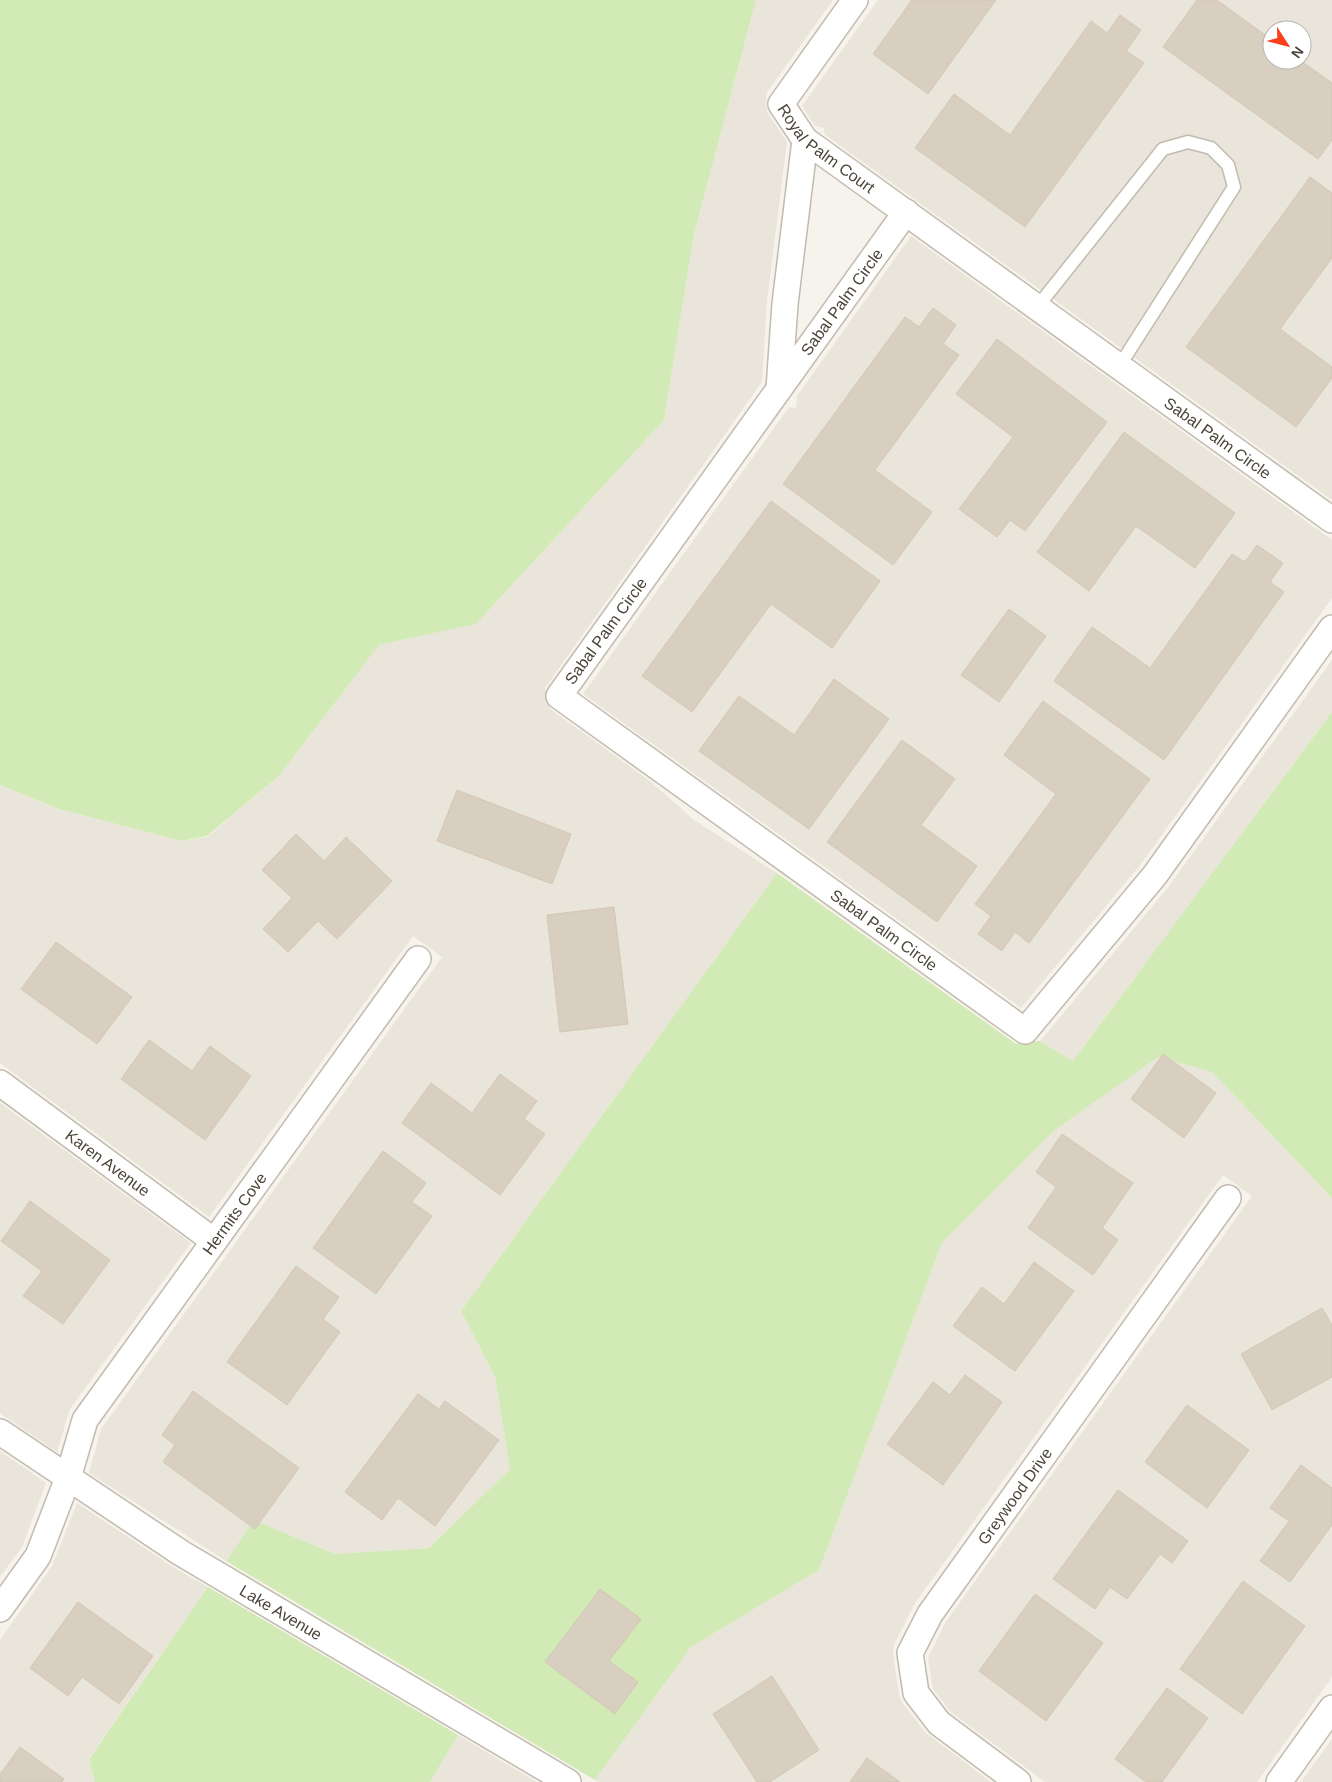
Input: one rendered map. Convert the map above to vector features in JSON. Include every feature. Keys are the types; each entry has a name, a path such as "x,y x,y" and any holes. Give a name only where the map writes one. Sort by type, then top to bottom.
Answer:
{"street":[{"name":"Royal Palm Court","path":"855,0 781,104 805,140 906,212"},
{"path":"779,389 785,304 805,140"},
{"name":"Sabal Palm Circle","path":"1332,520 906,212 559,696 1025,1031 1155,875 1332,628"},
{"name":"Hermits Cove","path":"0,1609 38,1556 68,1478 85,1420 418,959"},
{"name":"Karen Avenue","path":"0,1083 214,1241"},
{"name":"Greywood Drive","path":"1018,1782 939,1724 916,1693 910,1653 930,1614 1228,1198"},
{"name":"Lake Avenue","path":"0,1432 181,1553 568,1782"},
{"path":"1279,1782 1332,1708"}],"lane":[{"path":"1038,306 1163,149 1188,142 1211,148 1228,165 1234,187 1120,365"}],"shaded area":[{"path":"756,0 833,0 766,94 767,112 787,142 767,301 762,382 545,688 550,709 650,781 694,820 777,873 461,1311 495,1377 510,1469 429,1548 335,1554 254,1520 226,1561 89,1473 101,1429 442,957 413,936 209,1217 0,1063 0,785 59,809 182,841 207,837 279,776 379,645 476,624 664,420 694,234"},
{"path":"878,0 1332,0 1332,500 824,134 824,128 815,126 802,106"},
{"path":"911,236 1332,540 1332,598 1141,864 1021,1008 583,694 789,407 796,408 797,396"},
{"path":"1332,660 1332,712 1073,1061 1040,1041 1169,886"},
{"path":"1157,1057 1212,1072 1332,1198 1332,1677 1257,1782 1045,1782 951,1712 933,1689 928,1658 945,1623 1252,1196 1223,1175 915,1603 894,1645 893,1654 902,1702 925,1732 991,1782 598,1782 595,1780 691,1647 819,1570 942,1243 1055,1130"},
{"path":"0,1103 191,1243 70,1409 57,1452 0,1413"},
{"path":"0,1451 46,1483 22,1547 0,1577"},
{"path":"77,1503 173,1567 208,1587 89,1758 95,1782 0,1782 0,1640 52,1566"},
{"path":"458,1735 537,1782 430,1782"},
{"path":"1332,1739 1332,1782 1301,1782"}],"green space":[{"path":"0,0 756,0 694,234 664,420 476,624 379,645 279,776 207,836 182,841 59,809 0,785"},
{"path":"1332,712 1332,1198 1212,1072 1158,1057 1055,1130 942,1243 819,1570 691,1647 595,1780 226,1561 254,1520 335,1554 429,1548 510,1469 495,1377 461,1311 777,873 1016,1044 1040,1041 1073,1061"},
{"path":"208,1587 458,1735 430,1782 95,1782 89,1759"}],"building":[{"path":"912,0 996,0 928,94 873,54"},
{"path":"1197,0 1217,0 1262,33 1262,70 1312,69 1332,83 1332,140 1318,159 1163,47"},
{"path":"1120,15 1141,30 1126,51 1144,63 1025,227 915,148 954,94 1010,135 1091,21 1107,33"},
{"path":"1310,177 1332,193 1332,258 1280,329 1332,367 1332,378 1296,427 1186,347"},
{"path":"933,308 956,325 943,344 959,355 875,470 932,512 893,565 783,484 905,317 919,327"},
{"path":"997,339 1107,422 1025,531 1010,520 997,537 959,509 1013,437 956,394"},
{"path":"1124,432 1235,513 1195,568 1136,526 1089,591 1037,552"},
{"path":"771,501 880,581 832,648 771,604 692,712 642,676"},
{"path":"1257,545 1283,563 1270,582 1284,592 1164,760 1054,681 1092,627 1150,668 1232,554 1245,562"},
{"path":"1009,609 1046,636 999,702 961,675"},
{"path":"834,679 889,719 809,829 699,751 739,696 794,735"},
{"path":"1043,701 1150,779 1029,943 1015,932 1002,951 978,934 991,916 975,904 1056,794 1004,755"},
{"path":"902,740 955,779 921,825 977,866 937,922 827,842"},
{"path":"457,790 571,834 552,884 437,841"},
{"path":"296,834 324,861 346,837 392,881 337,939 318,921 288,952 263,929 292,898 262,870"},
{"path":"614,907 628,1024 560,1032 547,915"},
{"path":"56,942 132,997 97,1044 21,989"},
{"path":"149,1040 192,1071 210,1046 251,1076 205,1140 121,1079"},
{"path":"1163,1054 1216,1093 1184,1138 1131,1099"},
{"path":"500,1074 537,1101 524,1119 545,1134 500,1195 402,1123 431,1083 472,1113"},
{"path":"1062,1134 1133,1183 1102,1228 1118,1240 1093,1275 1028,1228 1056,1187 1036,1172"},
{"path":"383,1151 426,1183 412,1202 432,1216 376,1294 313,1248"},
{"path":"30,1201 110,1260 63,1324 23,1296 42,1271 1,1241"},
{"path":"1034,1262 1074,1291 1015,1371 953,1326 982,1287 1004,1304"},
{"path":"296,1266 339,1297 323,1319 340,1332 287,1405 227,1362"},
{"path":"1322,1308 1332,1325 1332,1377 1272,1410 1241,1354"},
{"path":"965,1375 1002,1402 943,1485 887,1444 933,1382 950,1395"},
{"path":"193,1391 299,1468 255,1529 163,1462 175,1445 162,1435"},
{"path":"418,1394 439,1409 445,1401 499,1440 435,1526 398,1498 382,1520 345,1492"},
{"path":"1187,1405 1249,1450 1207,1508 1145,1462"},
{"path":"1301,1465 1332,1488 1332,1525 1290,1582 1260,1561 1289,1521 1270,1508"},
{"path":"1118,1490 1188,1541 1172,1563 1160,1554 1127,1599 1110,1587 1095,1609 1053,1579"},
{"path":"1243,1581 1305,1626 1242,1714 1180,1669"},
{"path":"600,1589 641,1619 609,1661 638,1682 615,1714 545,1662"},
{"path":"1035,1594 1103,1643 1046,1721 979,1671"},
{"path":"78,1602 153,1656 119,1704 82,1677 68,1696 30,1668"},
{"path":"772,1676 819,1750 770,1782 757,1782 713,1714"},
{"path":"1167,1688 1208,1718 1162,1782 1146,1782 1115,1759"},
{"path":"20,1747 64,1779 62,1782 0,1782 0,1774"},
{"path":"867,1758 900,1782 850,1782"}]}
